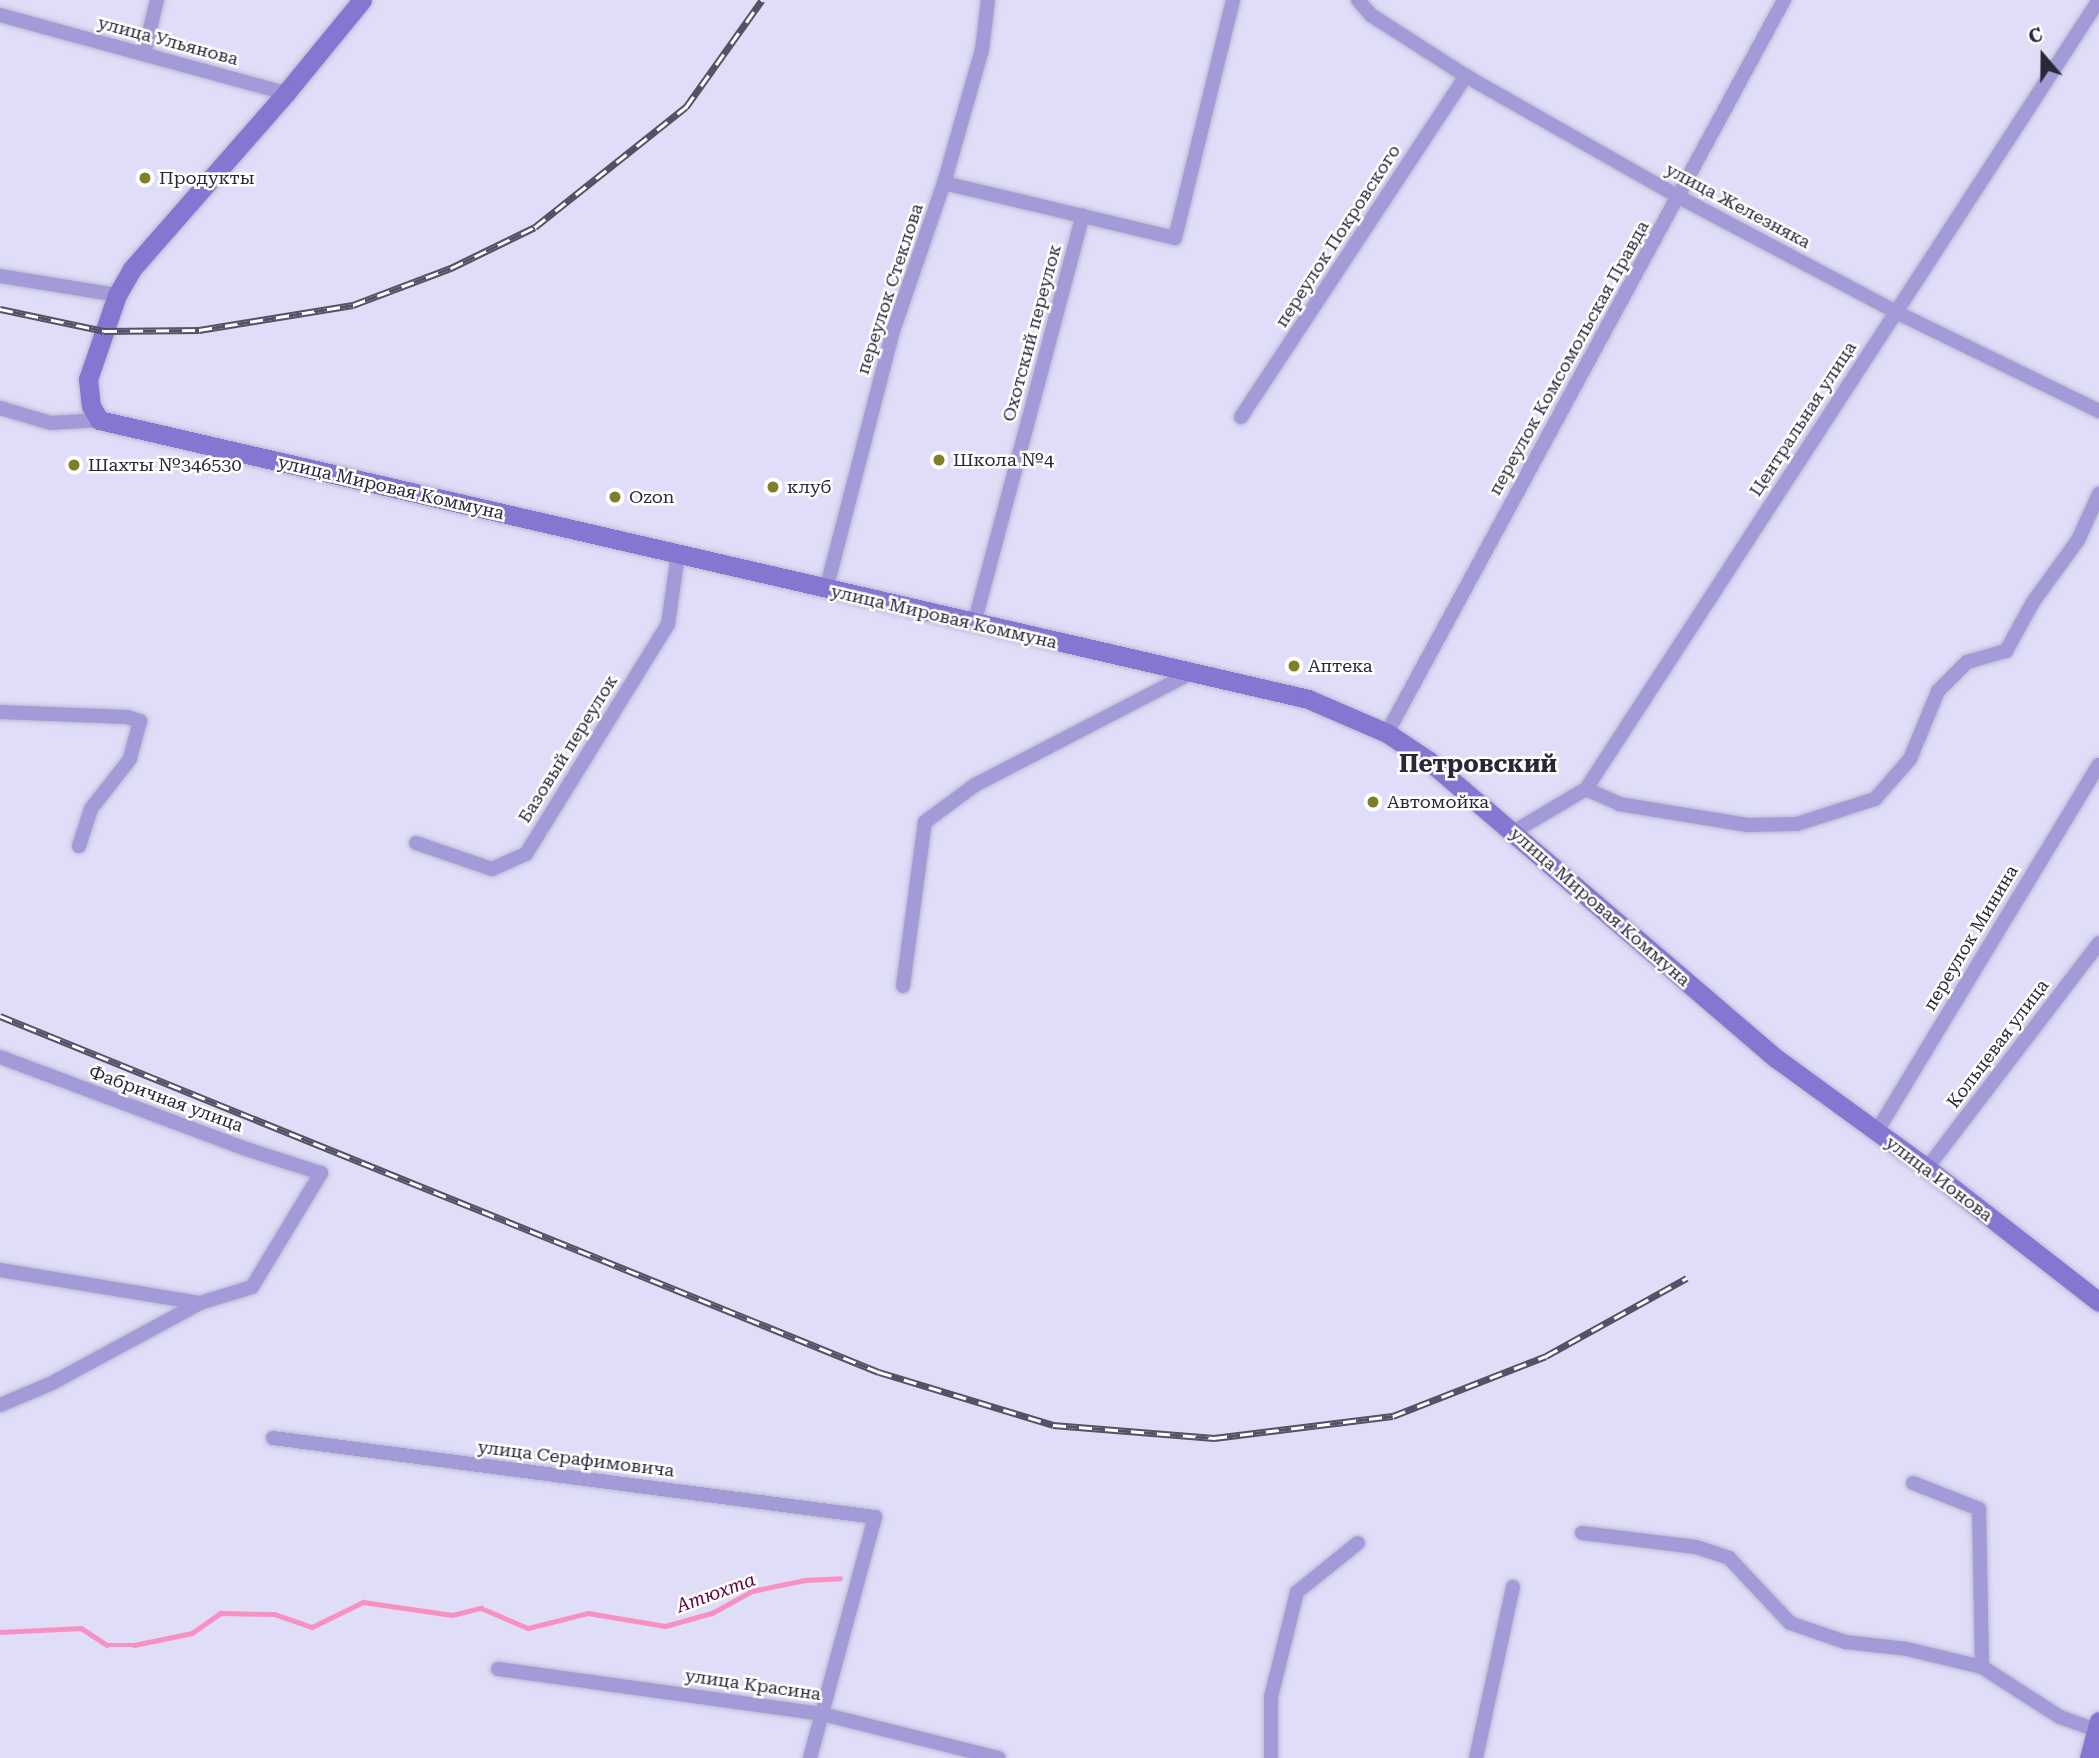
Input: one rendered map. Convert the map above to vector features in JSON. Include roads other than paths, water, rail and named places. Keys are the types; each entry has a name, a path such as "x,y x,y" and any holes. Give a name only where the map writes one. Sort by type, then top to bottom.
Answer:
{"main road":[{"path":"99,420 91,406 88,379 117,295 132,269 286,93 362,0"},
{"name":"улица Мировая Коммуна","path":"99,420 1189,674 1308,699 1387,733 1429,761 1777,1059"},
{"name":"улица Ионова","path":"1777,1059 1927,1168 2099,1302"},
{"path":"2093,1756 2098,1727"}],"street":[{"path":"144,54 157,0"},
{"name":"переулок Стеклова","path":"826,590 894,328 944,183 982,50 988,0"},
{"path":"944,183 1175,238 1233,0"},
{"name":"улица Железняка","path":"1358,0 1371,15 1466,76 1679,197 1896,312 2099,411"},
{"name":"переулок Комсомольская Правда","path":"1387,733 1784,0"},
{"name":"Центральная улица","path":"1513,832 1586,789 2099,0"},
{"name":"улица Ульянова","path":"0,15 286,93"},
{"name":"переулок Покровского","path":"1241,417 1466,76"},
{"name":"Охотский переулок","path":"975,624 1083,215"},
{"path":"0,276 117,295"},
{"name":"улица Мировая Коммуна","path":"0,408 51,423 99,420"},
{"path":"1586,789 1619,804 1676,816 1747,825 1797,824 1875,799 1910,759 1938,691 1967,662 2006,651 2033,601 2078,540 2099,494"},
{"name":"Базовый переулок","path":"416,843 492,869 526,855 668,624 678,555"},
{"path":"903,986 925,822 975,785 1189,674"},
{"path":"0,712 127,717 140,721 130,759 91,808 79,846"},
{"name":"переулок Минина","path":"1877,1131 2099,765"},
{"name":"Кольцевая улица","path":"1927,1168 2099,943"},
{"name":"Фабричная улица","path":"0,1057 230,1143 321,1173 252,1287 200,1303"},
{"path":"0,1270 200,1303"},
{"path":"0,1405 50,1384 200,1303"},
{"name":"улица Серафимовича","path":"273,1438 875,1517 822,1714"},
{"path":"1913,1483 1979,1509 1982,1667"},
{"path":"1582,1533 1696,1547 1729,1558 1790,1623 1845,1642 1907,1649 1982,1667 2060,1717 2098,1727"},
{"path":"1271,1758 1271,1698 1297,1592 1358,1543"},
{"path":"1476,1758 1513,1587"},
{"name":"улица Красина","path":"498,1669 822,1714 999,1758"},
{"path":"810,1758 822,1714"}],"waterway":[{"name":"Атюхта","path":"0,1632 81,1628 107,1645 134,1645 192,1633 221,1613 274,1614 312,1627 363,1602 452,1615 481,1608 528,1628 588,1613 665,1626 712,1613 752,1591 805,1580 840,1578"}],"railway":[{"path":"0,309 104,331 199,330 353,305 451,268 535,227 686,107 762,0"},
{"path":"0,1016 879,1372 1053,1425 1214,1438 1393,1416 1546,1356 1687,1278"}],"place":[{"name":"Продукты","path":"145,178"},
{"name":"Школа №4","path":"939,460"},
{"name":"Шахты №346530","path":"74,465"},
{"name":"клуб","path":"773,487"},
{"name":"Ozon","path":"615,497"},
{"name":"Аптека","path":"1294,666"},
{"name":"Автомойка","path":"1373,802"}],"district":[{"name":"Петровский","path":"1478,765"}]}
